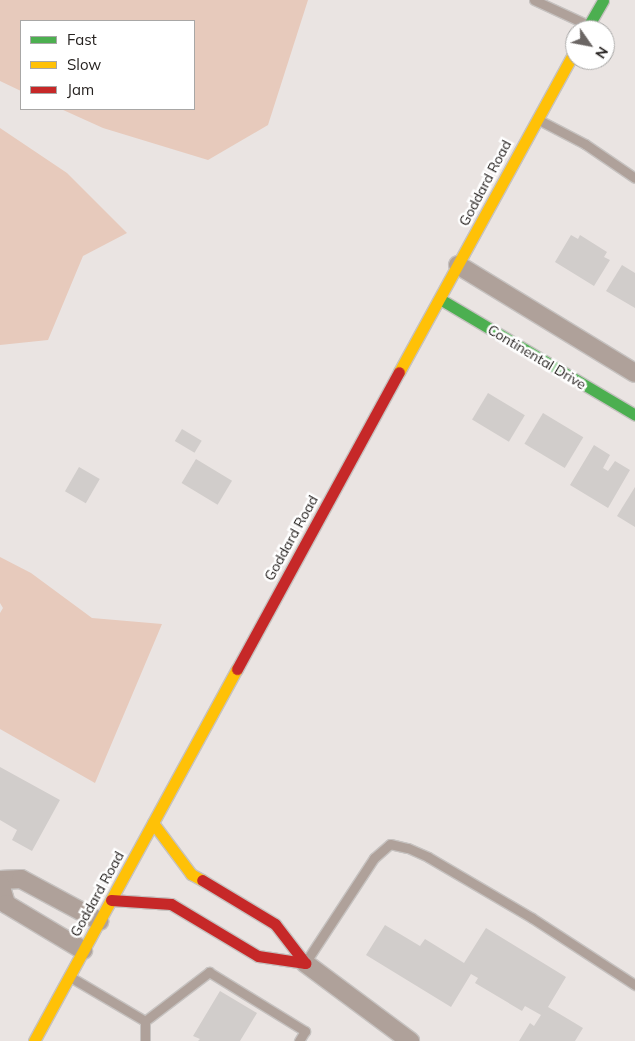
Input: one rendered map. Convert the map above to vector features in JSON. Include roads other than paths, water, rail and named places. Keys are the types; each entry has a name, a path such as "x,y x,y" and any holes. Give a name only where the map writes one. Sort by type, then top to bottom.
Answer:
{"main road":[{"path":"592,20 603,0"},
{"name":"Goddard Road","path":"34,1041 565,68"},
{"name":"Continental Drive","path":"440,299 635,415"},
{"path":"153,823 191,874 275,924 305,963"},
{"path":"111,900 171,904 258,956 305,963"}],"street":[{"path":"458,265 635,373"},
{"path":"0,880 21,879 99,921"},
{"path":"0,884 6,904 83,950"},
{"path":"305,963 410,1041"}],"lane":[{"path":"534,0 572,20"},
{"path":"536,119 579,141 635,177"},
{"path":"305,963 374,858 390,844 408,848 428,857 532,918 635,985"},
{"path":"145,1021 209,972 305,1031 299,1041"},
{"path":"69,976 145,1021"},
{"path":"145,1021 145,1041"}]}
